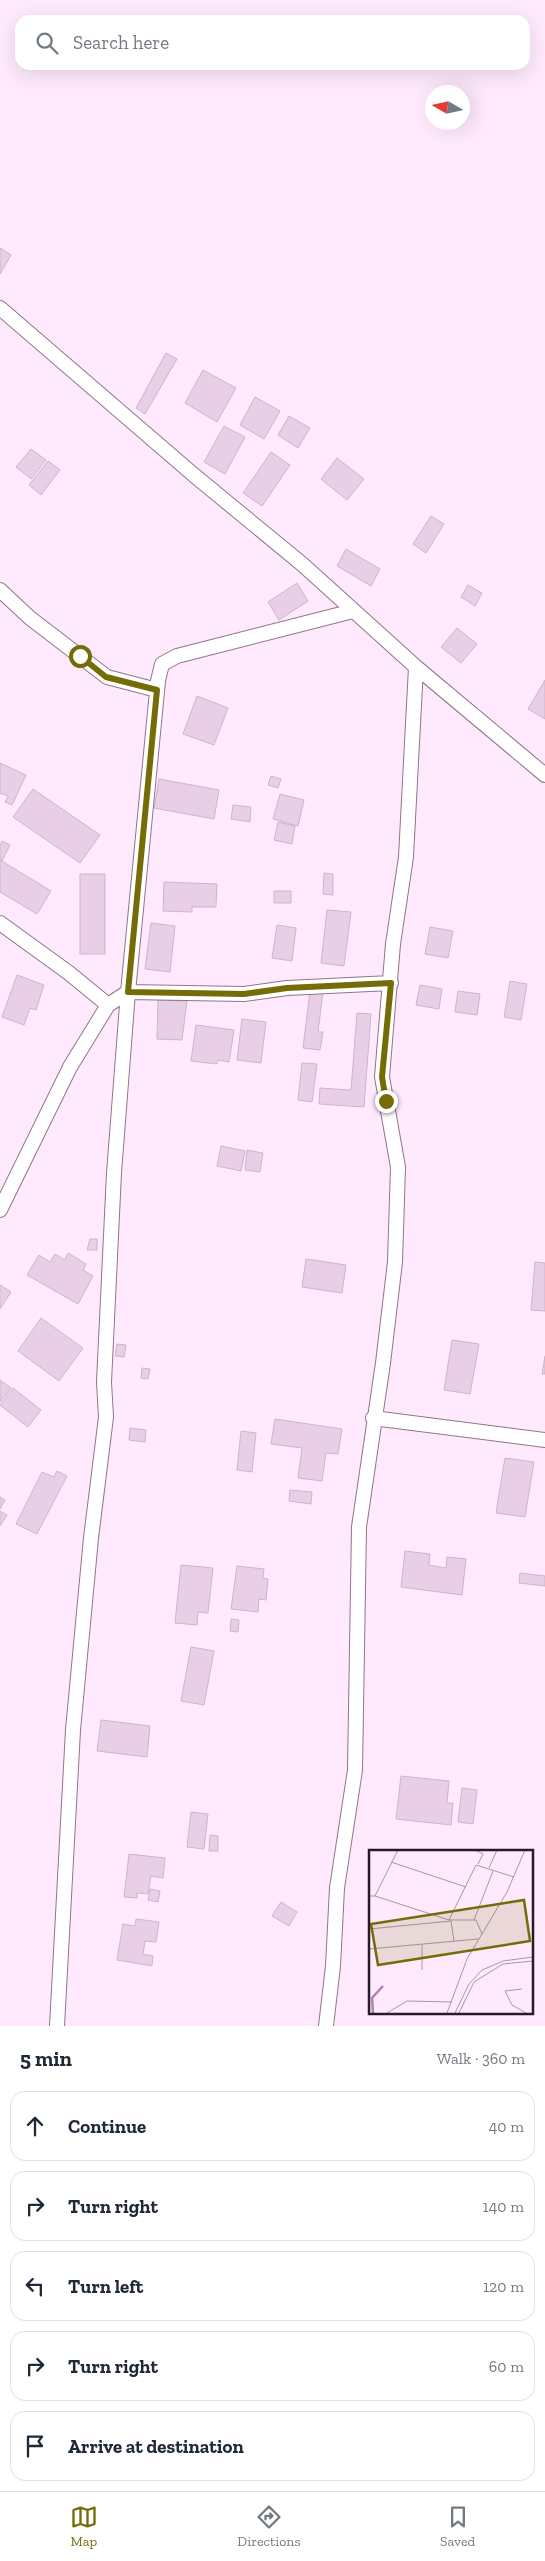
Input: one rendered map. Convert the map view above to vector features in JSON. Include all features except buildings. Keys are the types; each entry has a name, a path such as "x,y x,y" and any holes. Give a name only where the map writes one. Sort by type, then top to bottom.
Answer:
{"street":[{"path":"0,308 195,476 302,564 416,667 545,775"},
{"path":"0,590 30,618 106,677 157,690"},
{"path":"58,2026 74,1730 91,1538 106,1417 104,1382 114,1172 128,992 157,690 162,664 177,656 353,610"},
{"path":"326,2026 333,1966 337,1888 354,1770 357,1552 373,1418 390,1310 397,1225 398,1167 382,1077 393,944 406,857 416,667"},
{"path":"0,923 69,973 108,1005"},
{"path":"0,1210 70,1068 108,1005 128,992 244,994 287,988 391,983"},
{"path":"373,1418 545,1440"}],"route":[{"path":"80,656 106,677 157,690 128,992 244,994 278,988 391,983 382,1077 386,1101"}]}
